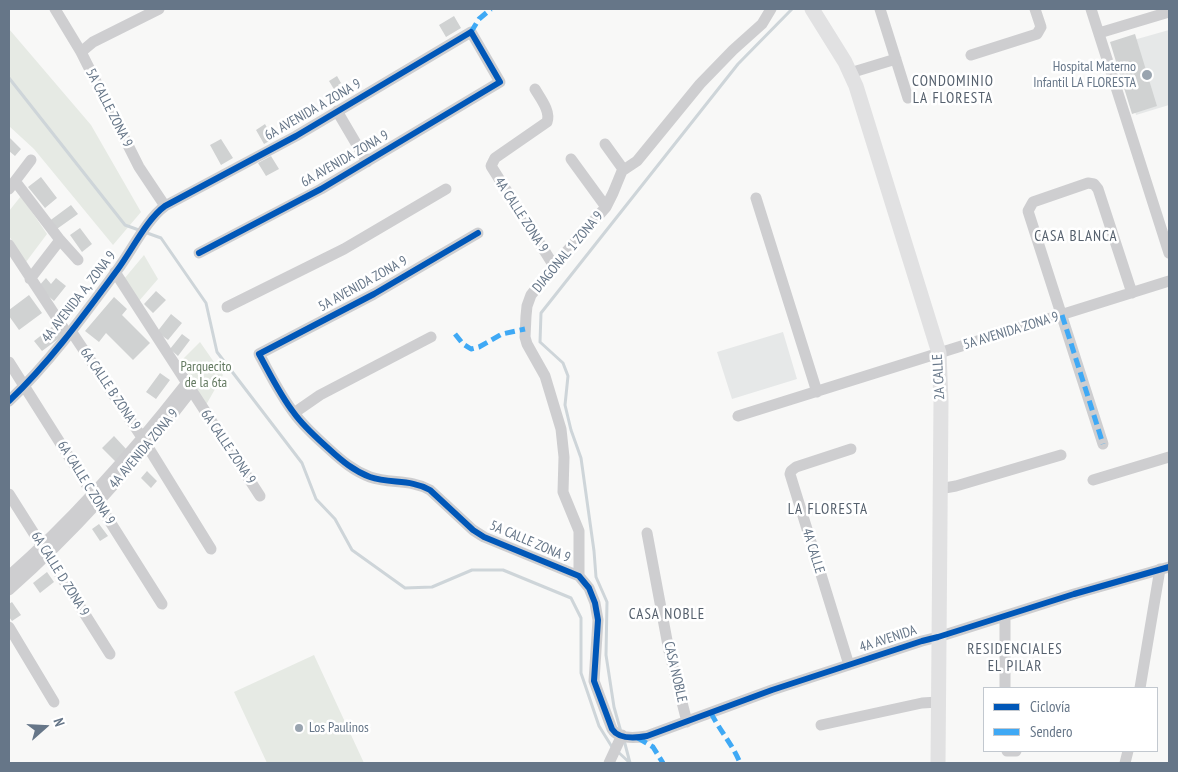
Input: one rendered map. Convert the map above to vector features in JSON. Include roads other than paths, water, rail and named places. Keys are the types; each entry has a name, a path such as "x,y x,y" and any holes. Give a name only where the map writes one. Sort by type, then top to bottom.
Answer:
{"street":[{"name":"5A CALLE ZONA 9","path":"55,9 81,52 139,167 165,206"},
{"path":"81,52 93,42 159,9"},
{"path":"605,144 623,169 637,161 700,84 733,50 760,27 771,9"},
{"path":"880,9 908,98"},
{"path":"971,55 1037,34 1041,27 1035,9"},
{"path":"1090,9 1169,253"},
{"name":"2A CALLE","path":"814,11 850,73 864,110 939,353 941,401 938,763"},
{"path":"1099,33 1169,12"},
{"name":"6A AVENIDA A ZONA 9","path":"165,206 296,136 471,32 500,82"},
{"path":"850,73 896,58"},
{"name":"6A AVENIDA ZONA 9","path":"199,253 321,189 500,82"},
{"name":"4A CALLE ZONA 9","path":"535,89 548,113 548,122 495,158 491,163 492,169 554,266"},
{"path":"337,111 367,162"},
{"path":"571,159 606,207"},
{"path":"31,160 12,185 78,260"},
{"name":"DIAGONAL 1 ZONA 9","path":"579,576 579,531 563,492 564,457 561,429 545,376 525,337 529,300 554,266 606,207 623,169"},
{"path":"1103,444 1028,211 1033,202 1088,183 1094,184 1098,189 1132,293"},
{"path":"227,308 344,249 446,189"},
{"path":"756,198 817,392"},
{"name":"4A AVENIDA A, ZONA 9","path":"9,401 25,386 69,333 131,250 155,213 165,206"},
{"name":"5A AVENIDA ZONA 9","path":"259,354 374,294 478,233"},
{"path":"30,280 60,240"},
{"name":"6A CALLE B ZONA 9","path":"9,245 30,280 145,443 211,549"},
{"name":"6A CALLE ZONA 9","path":"115,272 260,496"},
{"name":"5A AVENIDA ZONA 9","path":"738,416 1169,281"},
{"path":"294,414 320,395 431,337"},
{"name":"5A CALLE ZONA 9","path":"259,354 294,414 312,433 354,469 382,481 408,482 423,486 484,538 579,576 589,588 597,611 598,628 594,681 612,728 623,736"},
{"name":"6A CALLE C ZONA 9","path":"9,362 162,604"},
{"name":"4A AVENIDA ZONA 9","path":"9,590 96,499 145,443 189,388"},
{"name":"4A CALLE","path":"849,665 790,474 796,467 851,449"},
{"path":"939,489 956,486 1061,455"},
{"path":"1093,480 1169,458"},
{"name":"6A CALLE D ZONA 9","path":"9,494 110,654"},
{"name":"CASA NOBLE","path":"647,533 669,651 687,722"},
{"name":"4A AVENIDA ZONA 9","path":"9,576 45,551"},
{"path":"1140,687 1164,568"},
{"name":"4A AVENIDA","path":"623,736 647,736 772,690 922,640 938,638 1074,594 1164,568"},
{"path":"1005,616 1005,687"},
{"path":"9,627 54,702"},
{"path":"821,725 922,703 938,702"},
{"path":"609,763 623,736"}],"waterway":[{"path":"621,732 614,707 606,655 607,602 596,577 581,458 565,405 568,376 563,363 540,342 541,313 738,64 792,9"},
{"path":"9,78 125,225 161,238 206,303 217,352 302,463 316,499 335,519 352,550 405,588 432,587 472,570 503,570 571,598 581,618 581,673 599,726 612,747"},
{"path":"624,740 630,763"},
{"path":"617,751 630,763"}],"place":[{"name":"Hospital Materno Infantil LA FLORESTA","path":"1147,75"},
{"name":"Los Paulinos","path":"299,728"}],"district":[{"name":"CONDOMINIO LA FLORESTA","path":"953,90"},
{"name":"CASA BLANCA","path":"1076,237"},
{"name":"LA FLORESTA","path":"828,510"},
{"name":"CASA NOBLE","path":"667,615"},
{"name":"RESIDENCIALES EL PILAR","path":"1015,658"}],"park label":[{"name":"Parquecito de la 6ta","path":"206,376"}]}
